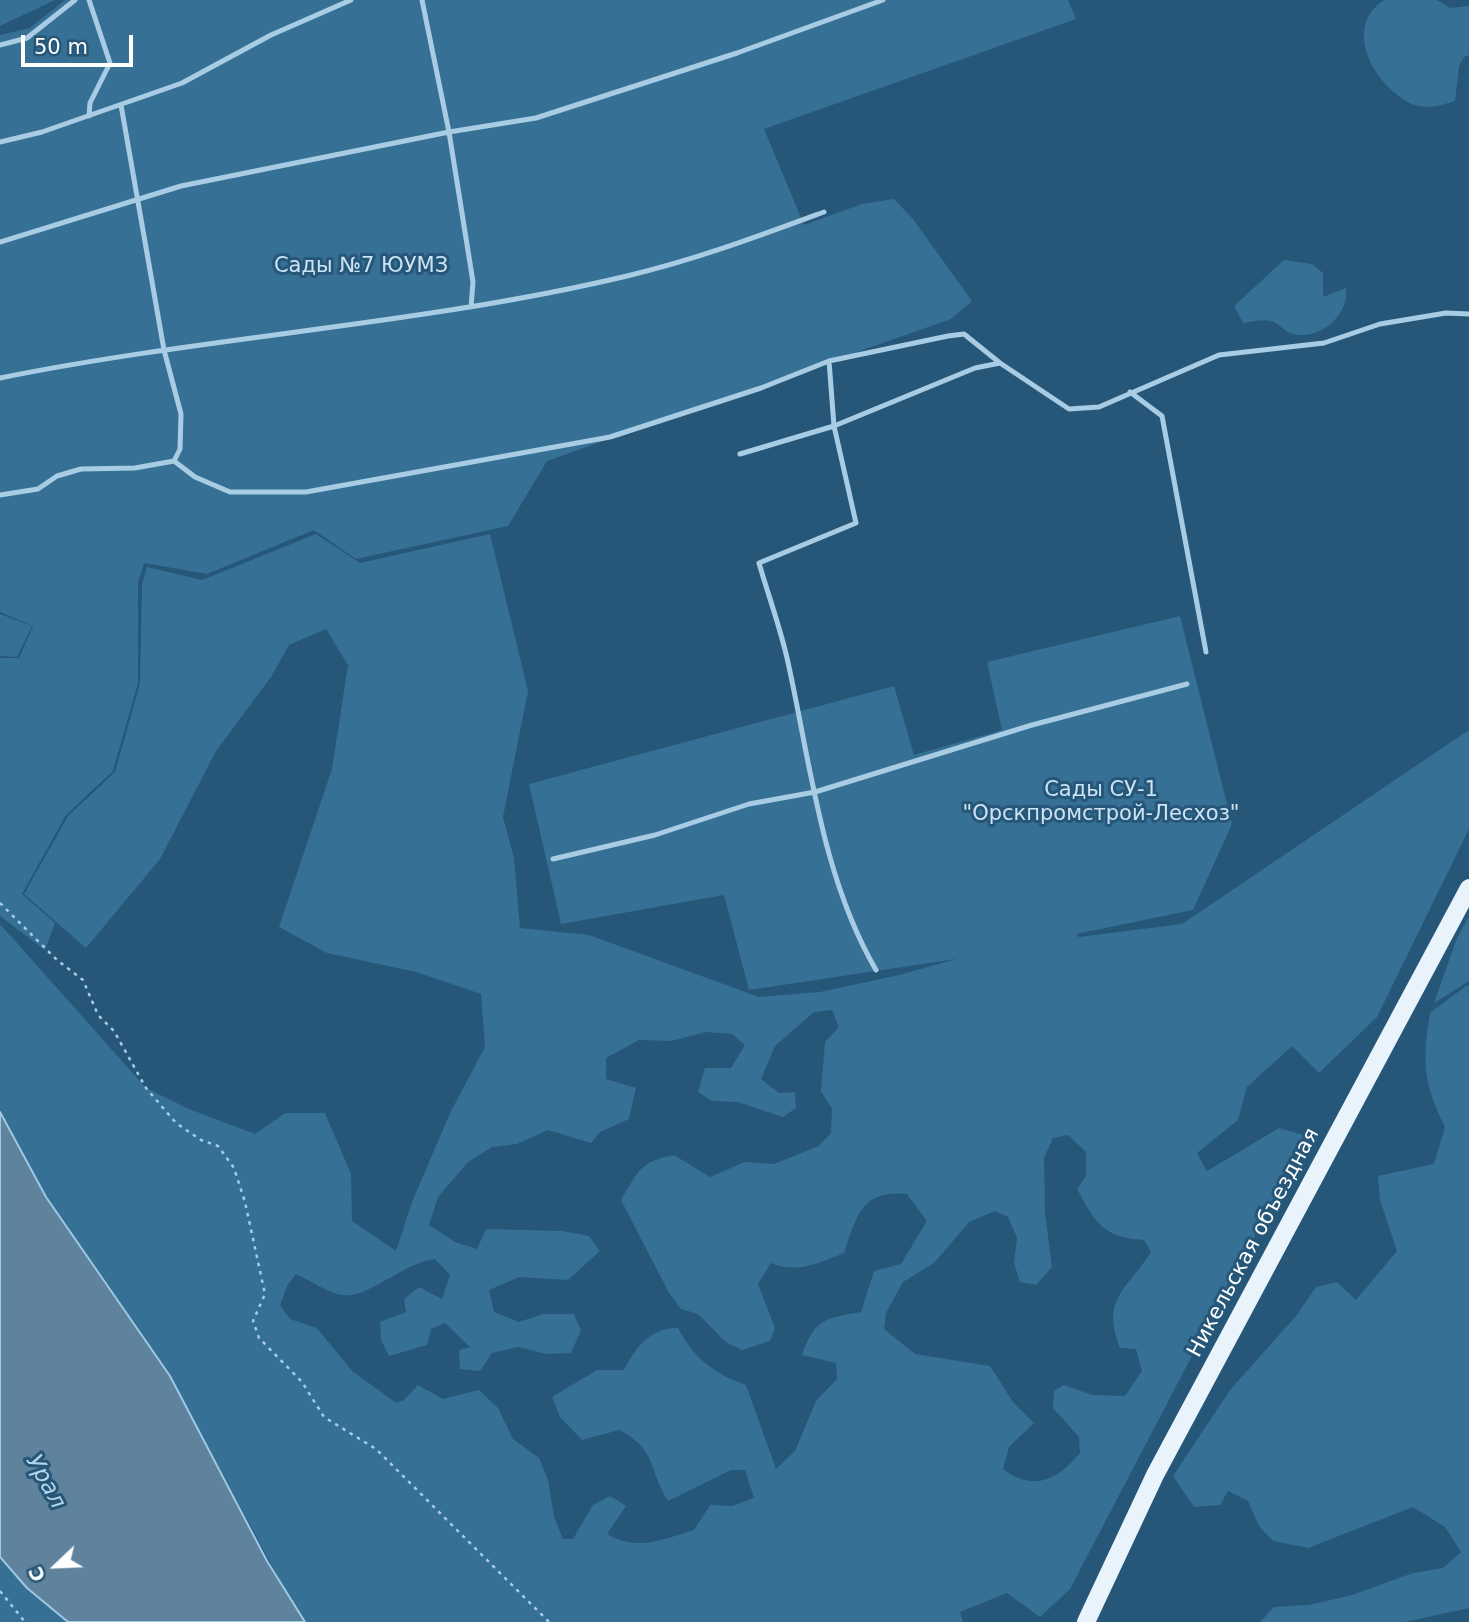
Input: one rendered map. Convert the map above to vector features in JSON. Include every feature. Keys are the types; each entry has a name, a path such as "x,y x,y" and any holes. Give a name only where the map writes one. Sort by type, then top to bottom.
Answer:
{"main road":[{"name":"Никельская объездная","path":"1086,1622 1155,1475 1469,888"}],"lane":[{"path":"0,46 27,38 75,0"},
{"path":"89,0 110,62 90,103 89,116"},
{"path":"0,142 89,116 182,83 271,35 351,0"},
{"path":"422,0 449,132 473,282 471,307"},
{"path":"0,242 181,186 449,132 536,118 737,53 883,0"},
{"path":"121,104 164,350 181,414 180,449 174,461"},
{"path":"0,378 164,350 471,307 643,272 719,250 824,212"},
{"path":"0,495 38,489 57,475 81,468 135,468 174,461 195,477 230,492 306,492 610,437 761,388 829,361 964,334 1000,363 1069,409 1099,407 1219,355 1324,343 1380,324 1446,313 1469,314"},
{"path":"829,361 834,426 856,523 759,563 788,662 834,871 859,941 876,970"},
{"path":"740,454 834,426 975,368 1000,363"},
{"path":"1130,392 1162,416 1206,652"},
{"path":"553,859 654,835 750,804 815,792 1032,725 1187,684"}],"path":[{"path":"0,903 57,960 83,980 98,1015 114,1031 146,1088 162,1103 176,1124 201,1140 218,1146 234,1168 245,1202 265,1294 253,1321 259,1338 302,1382 324,1417 376,1449 549,1622"},
{"path":"0,1591 25,1622"}],"green space":[{"path":"0,0 55,0 0,26"},
{"name":"Сады №7 ЮУМЗ","path":"65,0 1068,0 1076,19 764,129 804,225 862,204 894,199 913,219 972,301 951,319 547,461 508,526 356,559 314,530 207,574 144,563 138,583 138,683 113,771 66,815 22,894 55,923 45,950 0,916 0,658 19,658 33,626 0,612 0,35 30,28"},
{"path":"1384,0 1437,0 1450,8 1469,6 1469,55 1464,57 1459,66 1455,101 1428,107 1417,106 1398,96 1376,71 1364,41 1365,26 1371,12"},
{"path":"1284,260 1312,264 1323,273 1323,297 1346,288 1343,308 1330,325 1321,331 1300,335 1290,333 1271,321 1243,323 1234,306"},
{"name":"Сады СУ-1 \"Орскпромстрой-Лесхоз\"","path":"316,534 360,563 490,534 528,691 503,817 514,858 520,928 589,935 759,997 820,992 899,975 956,959 749,990 724,895 561,924 529,784 894,686 914,755 1002,730 987,662 1180,616 1232,824 1193,910 1076,934 1079,937 1182,924 1469,730 1469,829 1377,1017 1319,1073 1292,1046 1247,1087 1238,1120 1197,1153 1207,1171 1279,1128 1307,1136 1070,1589 1040,1617 1007,1593 960,1612 963,1622 305,1622 291,1601 170,1376 46,1197 0,1112 0,924 146,1088 189,1109 255,1134 285,1113 325,1113 351,1174 352,1221 396,1251 412,1202 451,1111 485,1047 481,994 416,972 327,953 279,927 332,769 348,665 326,629 289,645 271,677 216,751 160,859 86,948 24,894 68,816 115,772 140,683 142,584 147,567 202,580","holes":["832,1010 839,1027 825,1042 821,1091 832,1109 831,1133 819,1146 774,1164 745,1162 710,1177 674,1155 654,1161 641,1169 621,1200 669,1293 681,1309 698,1314 726,1342 742,1350 770,1341 775,1328 758,1284 771,1263 799,1267 844,1253 863,1208 880,1196 907,1194 927,1221 901,1264 874,1271 861,1312 823,1322 811,1334 802,1355 836,1363 837,1379 816,1401 795,1451 776,1469 746,1385 714,1370 690,1348 678,1328 660,1331 645,1340 624,1370 597,1370 552,1397 560,1417 582,1440 619,1430 640,1445 646,1452 668,1501 731,1470 745,1470 754,1498 732,1506 710,1505 694,1530 640,1543 607,1534 626,1506 610,1496 593,1505 573,1539 563,1539 554,1517 548,1480 539,1458 513,1439 498,1408 479,1390 443,1399 418,1385 403,1401 395,1402 352,1371 317,1328 290,1319 280,1305 287,1286 296,1274 324,1289 341,1295 351,1295 373,1287 410,1267 435,1259 450,1275 442,1299 419,1287 404,1299 406,1312 380,1322 381,1340 389,1356 427,1345 431,1329 445,1323 470,1347 459,1350 460,1369 480,1371 492,1353 518,1347 546,1354 571,1353 581,1330 574,1314 543,1314 519,1322 494,1312 489,1290 519,1277 568,1280 600,1251 589,1236 562,1231 486,1229 477,1249 455,1242 429,1225 438,1197 468,1162 492,1147 517,1144 548,1130 591,1143 600,1132 629,1119 636,1088 606,1079 606,1058 639,1040 671,1041 706,1032 732,1034 745,1045 731,1068 705,1068 698,1092 712,1101 738,1102 783,1117 796,1108 795,1092 779,1093 761,1079 775,1046 814,1012","1068,1135 1086,1152 1086,1176 1077,1189 1096,1220 1119,1236 1144,1240 1151,1252 1119,1296 1113,1317 1120,1348 1136,1349 1142,1371 1125,1396 1092,1395 1064,1385 1054,1391 1053,1408 1079,1437 1080,1453 1054,1476 1044,1480 1025,1480 1003,1469 1009,1447 1034,1423 1013,1402 990,1366 915,1354 884,1329 886,1313 903,1282 934,1263 969,1222 995,1211 1008,1217 1017,1238 1014,1263 1020,1282 1036,1285 1052,1267 1045,1213 1044,1158 1053,1138"]},
{"path":"0,614 32,626 17,657 0,656"},
{"path":"1469,916 1469,981 1434,1003 1457,938"},
{"path":"1469,986 1469,1608 1405,1622 1260,1622 1274,1607 1309,1605 1352,1595 1413,1573 1443,1568 1461,1552 1445,1527 1413,1507 1308,1548 1273,1541 1259,1526 1248,1501 1228,1491 1220,1505 1194,1507 1173,1476 1230,1390 1296,1316 1316,1287 1337,1282 1356,1300 1397,1251 1380,1200 1378,1176 1434,1164 1445,1127 1432,1097 1426,1072 1430,1013"},
{"path":"0,1557 27,1588 68,1622 0,1622"}],"water":[{"name":"Урал","path":"0,1112 46,1197 170,1376 267,1561 305,1622 68,1622 27,1588 0,1557"}]}
